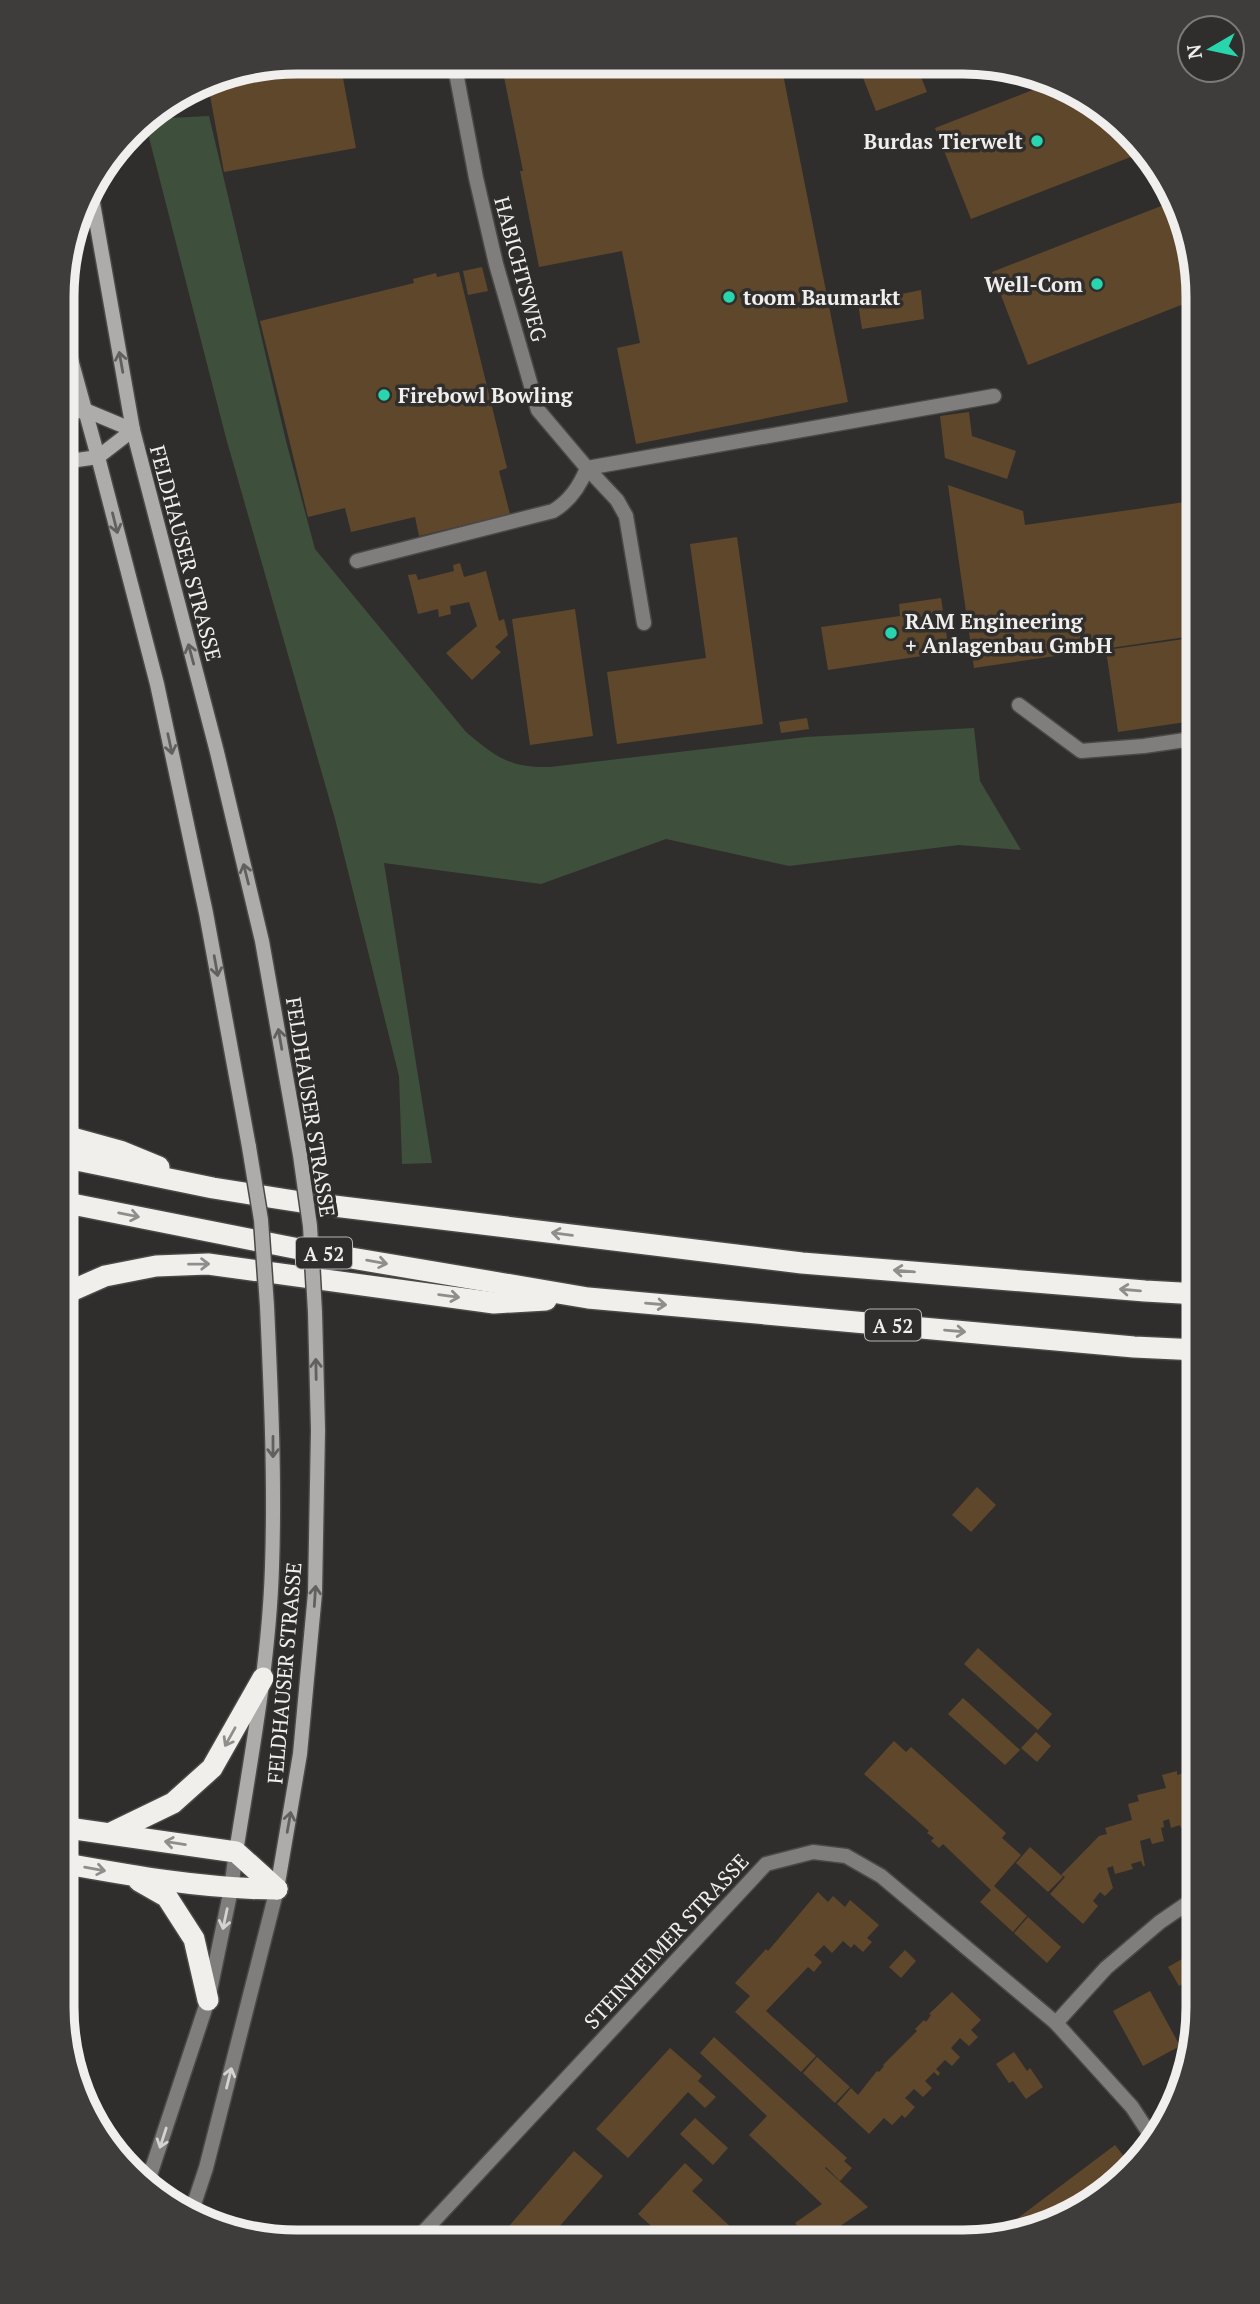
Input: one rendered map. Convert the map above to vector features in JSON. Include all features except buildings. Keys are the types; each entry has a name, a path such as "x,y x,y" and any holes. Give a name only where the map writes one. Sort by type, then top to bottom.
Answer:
{"highway":[{"path":"73,1138 120,1151 213,1188"},
{"name":"A 52","path":"73,1159 213,1188 328,1205 802,1263 1186,1293"},
{"name":"A 52","path":"73,1204 304,1250 588,1298 1186,1349"},
{"path":"73,1290 105,1276 156,1266 208,1264 494,1303 588,1298"},
{"path":"111,1833 173,1803 212,1769 263,1678"},
{"path":"73,1828 236,1852 277,1889"},
{"path":"73,1865 231,1889 277,1889"},
{"path":"128,1875 167,1897 194,1939 208,2000"}],"main road":[{"name":"FELDHAUSER STRASSE","path":"93,204 133,430 217,752 262,941 310,1226 318,1430 315,1593 300,1754 277,1889"},
{"name":"FELDHAUSER STRASSE","path":"73,366 157,684 206,913 261,1220 273,1434 272,1568 263,1678 236,1852"},
{"path":"73,412 85,410 133,430 98,457 73,461"}],"street":[{"name":"HABICHTSWEG","path":"456,73 496,264 538,410 617,500 626,516 644,623"},
{"path":"356,561 553,511 569,499 587,468 994,396"},
{"path":"1019,705 1081,751 1186,740"},
{"name":"FELDHAUSER STRASSE","path":"150,2175 208,2000 236,1852"},
{"name":"STEINHEIMER STRASSE","path":"425,2230 766,1864 814,1852 846,1856 881,1876 1056,2023 1132,2107 1148,2132"},
{"name":"FELDHAUSER STRASSE","path":"194,2205 206,2168 277,1889"},
{"path":"1056,2023 1105,1968 1160,1922 1186,1904"}],"green space":[{"path":"167,115 169,118 209,116 287,445 315,549 466,732 486,748 513,763 550,767 806,737 974,728 980,781 1021,850 959,845 789,866 666,839 541,884 384,863 432,1163 402,1164 399,1076 335,819 226,438 147,131"}],"place":[{"name":"Burdas Tierwelt","path":"1037,141"},
{"name":"Well-Com","path":"1097,284"},
{"name":"toom Baumarkt","path":"729,297"},
{"name":"Firebowl Bowling","path":"384,395"},
{"name":"RAM Engineering + Anlagenbau GmbH","path":"891,633"}]}
